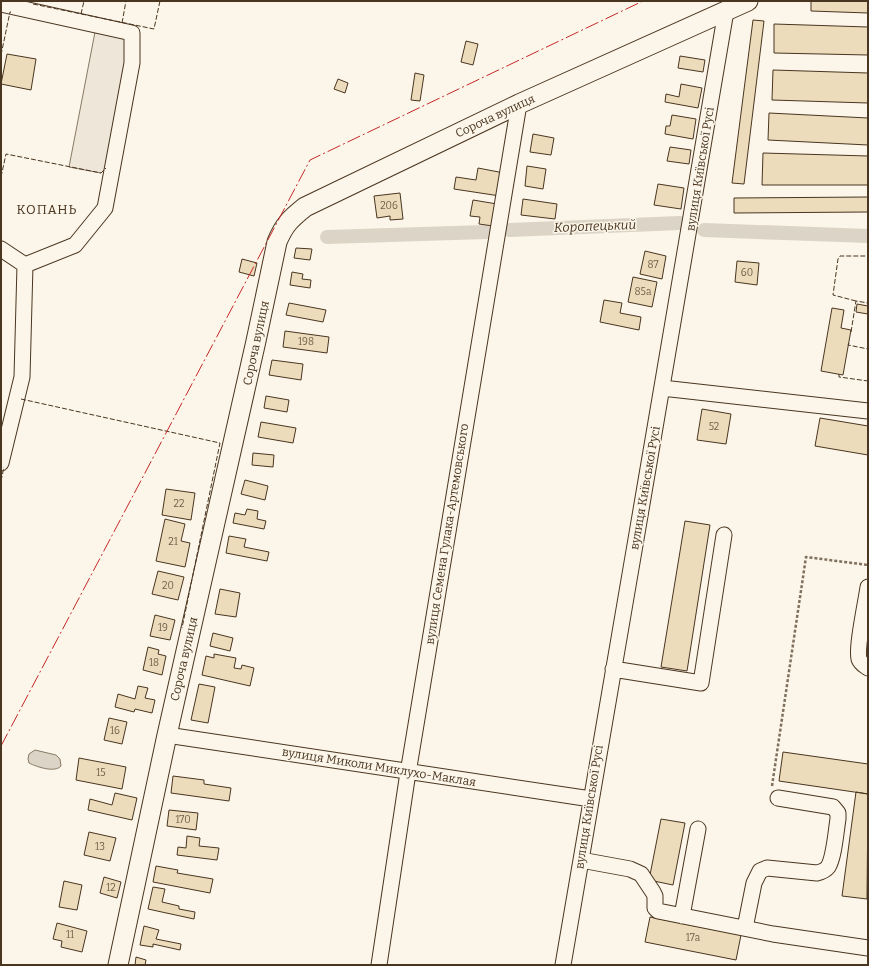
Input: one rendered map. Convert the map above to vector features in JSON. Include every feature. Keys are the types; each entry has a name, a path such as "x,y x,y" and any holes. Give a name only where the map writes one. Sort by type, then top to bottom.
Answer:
{"main road":[{"name":"Сороча вулиця","path":"118,965 167,735 277,242 283,228 293,216 305,207 519,104 748,1"}],"street":[{"path":"1,4 132,33 132,63 105,208 75,245 25,265"},
{"name":"вулиця Київської Русі","path":"563,965 726,11"},
{"name":"вулиця Семена Гулака-Артемовського","path":"379,965 408,772 519,104"},
{"path":"1,249 25,265"},
{"path":"1,463 22,377 25,265"},
{"path":"662,388 868,411"},
{"path":"613,669 701,682 724,535"},
{"path":"868,587 859,648 859,658 862,664 868,668"},
{"name":"вулиця Миколи Миклухо-Маклая","path":"167,735 591,799"},
{"path":"745,928 754,883 760,871 767,868 817,873 822,872 828,867 831,860 838,819 838,813 833,807 778,798"},
{"path":"682,916 698,829"},
{"path":"581,860 630,869 641,874 655,896 654,908 658,911 773,934 868,948"}],"path":[{"path":"778,798 770,793 806,557 868,565"}],"shaded area":[{"path":"95,32 125,39 125,65 106,168 101,173 69,167"},
{"path":"35,750 56,755 60,759 61,766 55,769 50,769 41,768 29,763 29,754"}],"building":[{"path":"811,1 868,1 868,13 811,11"},
{"path":"753,20 764,21 744,184 732,183"},
{"path":"774,24 868,27 868,55 774,53"},
{"path":"466,41 478,44 473,65 461,62"},
{"path":"7,54 36,59 31,90 1,84"},
{"path":"680,56 705,60 703,72 678,68"},
{"path":"773,70 868,73 868,103 772,100"},
{"path":"415,73 424,75 420,101 411,100"},
{"path":"338,79 348,83 345,93 334,89"},
{"path":"681,84 702,88 698,108 665,102 666,94 679,97"},
{"path":"769,113 868,118 868,145 768,140"},
{"path":"672,115 696,119 693,139 665,134 666,126 670,126"},
{"path":"533,134 554,138 551,155 530,152"},
{"path":"670,147 691,150 689,164 667,161"},
{"path":"763,153 868,156 868,185 762,185"},
{"path":"527,166 546,169 543,189 525,186"},
{"path":"478,168 504,173 500,196 454,189 456,177 476,180"},
{"path":"658,184 684,188 681,209 654,205"},
{"path":"400,193 403,219 390,220 390,216 377,218 374,196"},
{"path":"868,197 868,212 734,213 734,198"},
{"path":"523,199 557,204 555,219 521,215"},
{"path":"473,200 497,204 493,226 479,224 480,217 470,216"},
{"path":"296,248 312,249 310,260 294,258"},
{"path":"645,251 666,256 662,279 640,274"},
{"path":"242,259 257,263 254,276 239,272"},
{"path":"737,261 759,263 757,285 735,282"},
{"path":"292,272 303,274 302,279 311,280 310,288 290,285"},
{"path":"633,277 657,282 652,307 628,302"},
{"path":"604,300 622,303 620,313 641,317 639,330 600,322"},
{"path":"289,303 326,310 323,322 286,315"},
{"path":"857,304 868,306 868,314 856,312"},
{"path":"832,308 844,310 841,328 851,330 843,375 821,371"},
{"path":"285,331 329,337 327,353 283,347"},
{"path":"272,360 303,364 301,380 269,375"},
{"path":"266,396 289,400 287,412 264,408"},
{"path":"702,409 731,414 726,444 697,440"},
{"path":"820,418 868,426 868,455 815,446"},
{"path":"261,422 296,428 293,443 258,437"},
{"path":"253,453 274,455 273,467 252,465"},
{"path":"245,480 268,486 265,500 241,494"},
{"path":"166,489 195,493 191,520 162,515"},
{"path":"247,509 258,511 257,519 266,521 264,529 233,523 235,513 245,515"},
{"path":"165,519 185,524 181,541 190,543 185,567 156,561"},
{"path":"685,521 710,525 687,671 661,667"},
{"path":"229,536 246,539 244,547 269,552 267,561 226,553"},
{"path":"158,571 184,577 178,600 152,594"},
{"path":"220,589 240,593 236,617 215,614"},
{"path":"155,615 175,620 170,640 150,636"},
{"path":"213,633 233,638 230,651 210,646"},
{"path":"148,647 159,650 158,654 166,656 162,675 143,670"},
{"path":"214,654 236,658 234,668 241,669 242,665 254,668 250,686 202,675 206,656 214,658"},
{"path":"199,684 215,687 208,723 191,720"},
{"path":"138,686 148,688 145,698 155,700 152,713 135,709 134,712 115,707 118,694 135,699"},
{"path":"109,718 127,722 122,744 104,740"},
{"path":"783,752 868,764 868,794 779,781"},
{"path":"79,758 126,767 122,789 76,780"},
{"path":"173,776 204,780 204,784 231,788 229,801 171,793"},
{"path":"856,792 868,794 867,899 842,896"},
{"path":"115,793 137,798 132,820 88,810 90,799 112,805"},
{"path":"169,810 198,813 196,830 167,826"},
{"path":"661,819 685,823 673,885 649,880"},
{"path":"89,832 116,838 110,861 84,855"},
{"path":"187,836 200,838 199,846 219,848 217,860 177,855 178,847 186,848"},
{"path":"156,866 178,870 177,873 213,879 210,893 153,882"},
{"path":"104,877 121,882 117,898 100,893"},
{"path":"64,881 82,885 77,910 59,907"},
{"path":"153,887 165,889 162,902 179,906 179,909 195,912 194,919 148,909"},
{"path":"650,917 741,935 736,960 645,942"},
{"path":"57,923 87,931 82,952 61,947 62,941 53,939"},
{"path":"144,926 159,930 156,939 181,944 180,950 153,944 153,947 140,945"},
{"path":"136,957 146,960 145,965 135,965"}],"waterway":[{"name":"Коропецький","path":"510,230 680,223"},
{"name":"Коропецький","path":"704,230 868,236"},
{"name":"Коропецький","path":"327,237 486,232"}],"fence":[{"path":"81,14 84,1"},
{"path":"122,23 126,1"},
{"path":"33,4 154,29 160,1"},
{"path":"1,55 11,12"},
{"path":"1,177 6,154 101,173 106,168"},
{"path":"856,301 833,295 838,259 840,256 868,256"},
{"path":"851,332 856,301 868,303"},
{"path":"849,343 848,345 868,349"},
{"path":"839,374 839,377 868,381"},
{"path":"21,399 220,443 182,628"},
{"path":"1,481 4,467"}],"power":[{"path":"1,746 310,160 643,1"}],"district":[{"name":"КОПАНЬ","path":"47,209"}]}
